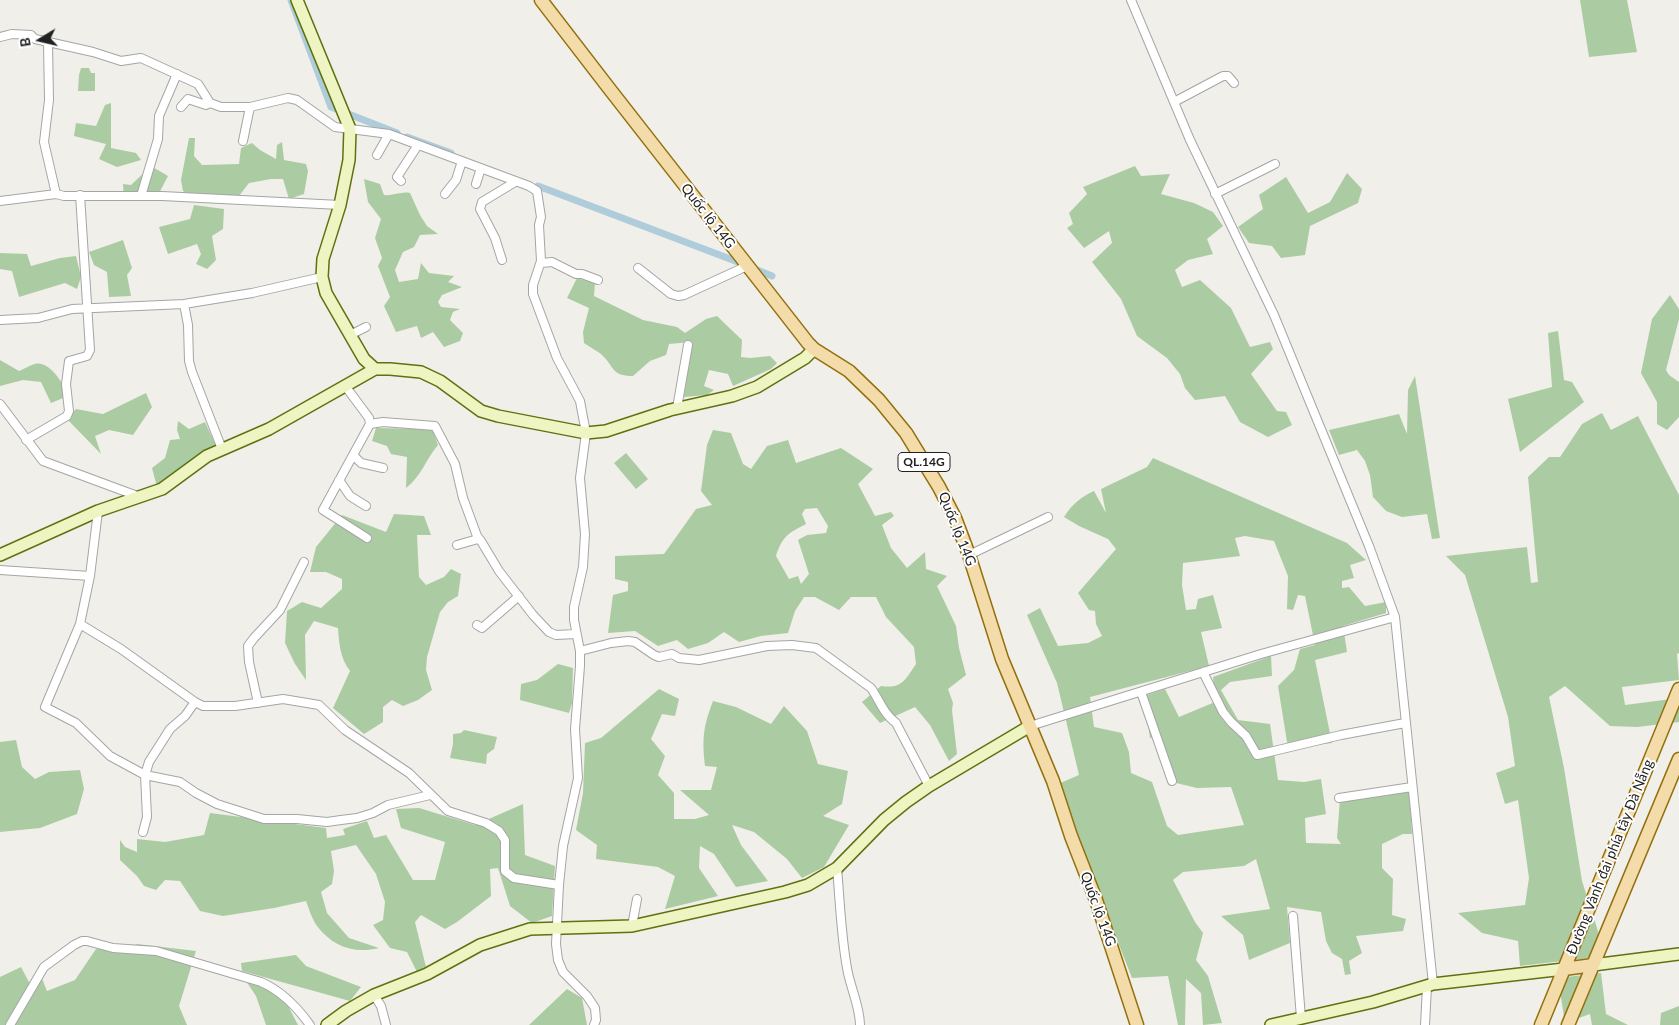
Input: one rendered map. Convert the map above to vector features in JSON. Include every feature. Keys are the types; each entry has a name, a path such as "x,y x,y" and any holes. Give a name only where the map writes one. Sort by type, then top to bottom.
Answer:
{"main road":[{"name":"Quốc lộ 14G","path":"542,0 747,266 814,349 849,371 879,400 906,433 939,487 955,518 969,555 1002,659 1053,781 1071,836 1096,900 1137,1025"},
{"name":"Đường Vành đai phía tây Đà Nẵng","path":"1541,1025 1679,689"},
{"name":"Đường Vành đai phía tây Đà Nẵng","path":"1568,1025 1679,759"},
{"path":"1564,969 1593,966"}],"street":[{"path":"297,0 350,129 349,160 340,205 323,259 322,277 326,293 350,335 364,359 375,369"},
{"path":"1131,0 1215,194 1278,324 1369,546 1395,617 1430,985 1425,1025"},
{"path":"0,37 12,34 31,35 35,39 48,43 92,52 122,61 140,58 198,84 210,103"},
{"path":"48,43 50,100 44,142 56,194"},
{"path":"141,196 158,139 159,116 177,74"},
{"path":"1174,102 1223,76 1228,76 1234,83"},
{"path":"181,108 188,99 206,105 210,103 221,107 250,107 288,98 297,100 335,128 390,134 529,186 537,192 541,217 539,225 541,263 532,285 533,294 557,358 580,401 586,433 580,478 585,534 583,567 574,607 576,634 580,651 575,736 578,778 564,846 559,885 556,944 558,960 563,972 587,996 595,1008 596,1020 594,1025"},
{"path":"243,141 250,107"},
{"path":"377,155 390,134"},
{"path":"401,181 397,177 418,145"},
{"path":"445,194 456,180 462,161"},
{"path":"1215,194 1275,164"},
{"path":"476,184 482,168"},
{"path":"502,260 495,238 480,209 480,204 515,182"},
{"path":"0,201 56,194 64,196 141,196 340,205"},
{"path":"26,440 62,419 68,413 66,384 69,361 87,356 90,350 80,195"},
{"path":"541,263 552,262 576,274 582,274 598,280"},
{"path":"638,268 672,294 678,296 747,266"},
{"path":"0,320 38,318 72,309 184,304 252,293 322,277"},
{"path":"184,304 188,325 190,366 222,450"},
{"path":"350,335 366,327"},
{"path":"677,408 688,345"},
{"path":"0,555 98,511 162,489 207,456 269,429 375,369 421,372 440,381 481,411 586,433 606,431 677,408 732,396 757,387 805,358 814,349"},
{"path":"346,387 368,418 370,424 323,510 367,538"},
{"path":"0,404 26,440 47,464 140,496"},
{"path":"370,424 383,422 410,426 435,426 455,464 464,504 481,542 499,571 533,615 552,634 576,634"},
{"path":"353,455 361,463 382,468"},
{"path":"339,480 350,496 366,506"},
{"path":"98,511 90,576 80,624 46,707 76,724 110,756 145,775 180,782 217,804 264,819 327,822 357,818 397,802 430,795"},
{"path":"969,555 1048,517"},
{"path":"457,546 478,539 481,542"},
{"path":"258,703 249,662 248,646 280,610 304,562"},
{"path":"0,570 90,576"},
{"path":"477,625 482,628 519,596"},
{"path":"327,1025 346,1011 374,995 427,974 480,945 530,929 632,926 785,892 808,885 837,868 884,820 929,786 1030,726 1203,672 1395,617"},
{"path":"80,624 122,649 194,702 203,706 235,706 283,699 319,705 345,730 408,773 448,812 486,823 499,831 505,840 504,866 505,871 509,875 514,878 559,885"},
{"path":"580,651 628,641 635,642 659,657 672,654 679,658 699,660 767,646 792,645 816,648 871,688 882,709 896,723 929,786"},
{"path":"1203,672 1224,712 1231,722 1246,736 1257,755 1341,735 1405,723"},
{"path":"1141,692 1172,781"},
{"path":"143,832 147,817 145,775 149,762 166,734 185,716 194,702"},
{"path":"1339,798 1412,786"},
{"path":"837,868 845,958 860,1025"},
{"path":"632,926 637,899"},
{"path":"1293,916 1301,1018"},
{"path":"10,1025 44,967 74,945 84,941 113,948 156,951 261,982 277,990 290,1001 310,1025"},
{"path":"1593,966 1679,954"},
{"path":"1271,1025 1373,1002 1430,985 1564,969"},
{"path":"374,995 386,1025"}],"green space":[{"path":"1580,0 1627,0 1637,52 1589,57"},
{"path":"81,68 89,68 91,73 95,73 95,91 78,91"},
{"path":"111,103 111,148 136,153 141,160 117,167 99,159 106,144 74,136 76,123 96,126 105,105"},
{"path":"189,138 195,138 194,156 202,165 239,164 241,148 252,143 276,159 277,145 282,142 284,160 306,164 308,171 304,194 289,199 283,179 271,179 249,183 239,196 190,195 183,191 181,180"},
{"path":"151,166 168,176 155,201 124,200 123,184 131,185"},
{"path":"1135,166 1141,176 1170,174 1161,194 1194,203 1213,212 1223,226 1207,239 1213,254 1188,260 1175,270 1182,287 1200,280 1231,308 1250,347 1270,342 1273,349 1251,374 1277,411 1286,412 1292,425 1268,437 1240,422 1225,396 1195,400 1185,388 1180,374 1167,358 1137,336 1121,299 1092,262 1112,243 1109,231 1084,248 1067,228 1073,224 1069,213 1087,194 1083,187"},
{"path":"1347,173 1362,189 1358,203 1310,226 1305,255 1281,258 1272,246 1249,243 1238,227 1263,209 1259,195 1286,177 1308,213 1330,202"},
{"path":"364,179 380,184 384,195 410,193 427,226 438,234 420,235 414,247 403,252 395,270 399,282 418,279 421,263 429,273 454,276 448,282 462,287 442,295 438,302 441,307 460,309 453,312 450,320 463,333 460,341 444,347 433,332 421,338 417,326 396,332 384,306 390,297 378,266 382,258 375,238 381,219 368,202"},
{"path":"194,205 224,209 223,229 212,236 216,260 207,269 196,264 201,254 197,244 168,254 159,227 190,219"},
{"path":"123,240 132,268 127,275 131,296 109,297 107,272 94,265 89,252"},
{"path":"0,253 27,254 31,266 60,258 76,256 81,277 77,289 65,283 19,297 12,271 0,269"},
{"path":"577,278 595,283 594,296 643,320 677,327 685,333 706,319 717,316 742,340 741,357 770,356 777,363 771,369 733,386 728,374 709,370 704,386 714,390 707,395 684,397 691,342 669,344 666,355 650,361 633,376 621,374 614,370 601,354 584,343 583,332 589,308 567,298"},
{"path":"1670,295 1679,309 1679,319 1666,370 1669,375 1679,382 1679,417 1667,430 1657,424 1657,402 1641,373 1652,319"},
{"path":"1558,331 1564,380 1572,382 1584,402 1520,452 1508,399 1552,387 1548,333"},
{"path":"0,360 19,371 35,364 46,366 55,374 68,396 51,403 41,382 23,380 0,386"},
{"path":"1415,376 1440,538 1432,539 1427,514 1402,517 1386,511 1373,497 1370,475 1365,461 1357,450 1339,455 1329,430 1399,414 1407,434 1408,390"},
{"path":"146,393 152,407 133,435 109,430 95,436 101,454 67,419 76,409 103,414"},
{"path":"1602,413 1611,430 1638,416 1679,495 1679,653 1677,654 1679,680 1622,687 1625,705 1679,698 1679,722 1637,727 1610,726 1565,686 1549,697 1564,768 1582,881 1598,931 1597,957 1520,966 1518,941 1482,933 1458,913 1525,905 1529,878 1518,800 1505,804 1496,773 1515,766 1508,717 1465,575 1446,556 1527,547 1531,583 1538,582 1528,477 1549,457 1560,457 1582,424"},
{"path":"178,421 189,429 205,422 216,446 157,487 152,468 165,458 170,440 180,439 177,430"},
{"path":"376,428 429,429 433,431 438,445 416,479 406,488 407,457 391,454 387,446 372,441"},
{"path":"713,430 731,433 743,464 751,469 767,446 788,440 796,463 841,448 873,469 858,484 875,516 891,512 894,516 882,525 891,548 907,568 925,552 926,569 947,576 937,586 956,626 966,675 948,689 953,703 952,710 957,754 949,761 930,725 915,707 880,723 862,702 881,686 898,685 909,675 916,664 914,647 886,617 876,597 851,597 839,610 815,597 804,597 795,611 788,633 761,636 739,642 724,632 708,643 688,649 677,640 658,646 635,631 608,633 613,595 628,591 628,582 615,579 615,556 664,554 696,509 712,505 701,491 707,445","holes":["817,508 828,526 826,533 807,535 798,540 809,574 801,584 798,576 789,579 776,556 786,536 806,524 802,514 805,509"]},
{"path":"626,453 648,479 636,489 614,463"},
{"path":"1153,458 1347,543 1366,560 1350,565 1354,578 1342,581 1342,588 1349,587 1365,606 1386,602 1386,613 1343,626 1347,652 1315,660 1332,743 1288,748 1278,686 1294,670 1300,649 1315,645 1305,596 1298,595 1293,610 1287,609 1288,576 1274,541 1245,536 1235,538 1240,556 1183,563 1182,585 1186,610 1196,609 1198,599 1213,595 1222,628 1201,632 1209,666 1090,697 1094,727 1122,733 1129,752 1131,773 1152,782 1167,826 1178,835 1244,825 1231,787 1197,788 1176,783 1158,737 1150,738 1144,696 1165,689 1179,717 1215,702 1213,677 1271,656 1272,676 1230,682 1221,690 1238,720 1270,724 1278,780 1304,782 1321,779 1326,814 1305,818 1306,843 1341,844 1337,838 1340,799 1409,784 1412,834 1403,834 1382,844 1382,868 1393,879 1392,915 1406,919 1403,931 1356,936 1362,953 1349,961 1351,974 1345,975 1342,959 1332,953 1326,941 1321,912 1287,907 1290,943 1249,960 1243,935 1221,916 1270,909 1256,859 1244,866 1183,872 1173,880 1195,922 1203,933 1196,960 1208,976 1222,1023 1203,1025 1201,993 1186,979 1185,1025 1178,1025 1168,976 1132,978 1058,784 1079,775 1057,683 1027,615 1040,608 1058,646 1088,643 1102,636 1096,624 1095,611 1089,610 1078,593 1116,549 1108,539 1064,517 1077,501 1094,491 1106,513 1101,489 1147,467"},
{"path":"394,514 424,516 431,535 417,535 419,577 426,585 444,577 451,569 461,574 458,596 448,602 440,612 427,657 426,670 432,690 418,700 403,706 392,700 383,707 383,722 364,734 333,708 350,671 342,656 338,628 314,621 305,635 306,680 295,664 285,643 287,611 302,602 321,608 342,589 342,579 326,572 310,572 316,547 342,515 386,532"},
{"path":"558,664 573,668 572,703 569,713 520,700 521,684 537,680"},
{"path":"659,689 679,699 675,716 662,714 651,739 665,756 658,775 674,793 674,819 695,819 709,815 680,790 711,790 717,767 705,766 704,740 705,726 713,701 736,707 771,724 784,706 807,731 818,764 848,771 842,804 823,816 849,825 824,867 802,878 787,859 754,832 732,825 741,845 768,881 736,887 714,854 700,846 699,868 718,896 665,909 675,876 658,867 596,859 597,845 576,830 583,793 585,743 601,738"},
{"path":"464,730 497,737 494,749 487,754 486,764 450,758 453,734 461,733"},
{"path":"16,740 22,767 35,779 49,772 80,770 84,789 77,814 40,828 0,832 0,742"},
{"path":"523,804 525,855 555,866 552,916 532,923 510,906 498,868 490,869 491,896 457,922 445,929 421,915 415,922 426,967 417,972 407,952 390,948 373,925 383,920 385,902 376,874 356,845 331,851 334,871 332,884 321,892 327,913 349,938 379,948 370,950 345,947 330,939 315,923 306,901 223,916 200,911 180,881 165,880 156,890 144,886 137,876 120,860 120,840 125,847 137,852 137,839 165,842 204,835 210,813 326,828 327,838 345,835 343,829 367,821 374,838 386,835 413,880 435,880 445,842 401,828 396,809 419,808 475,825"},
{"path":"137,944 196,951 179,1006 187,1025 0,1025 0,977 21,967 30,984 41,976 47,991 75,980 96,949 124,950"},
{"path":"296,955 306,966 361,987 350,1001 242,971 241,963"},
{"path":"1601,973 1606,1014 1628,1025 1592,1025 1590,1014 1565,1023 1558,978"},
{"path":"264,980 269,990 285,1000 298,1025 266,1025 256,996 246,981"},
{"path":"567,989 582,998 587,1025 529,1025"},
{"path":"1679,1006 1679,1025 1660,1025 1661,1013"}],"waterway":[{"path":"291,0 331,107 339,110"},
{"path":"346,113 397,133"},
{"path":"407,137 451,153"},
{"path":"538,186 738,262"},
{"path":"757,270 772,276"}]}
